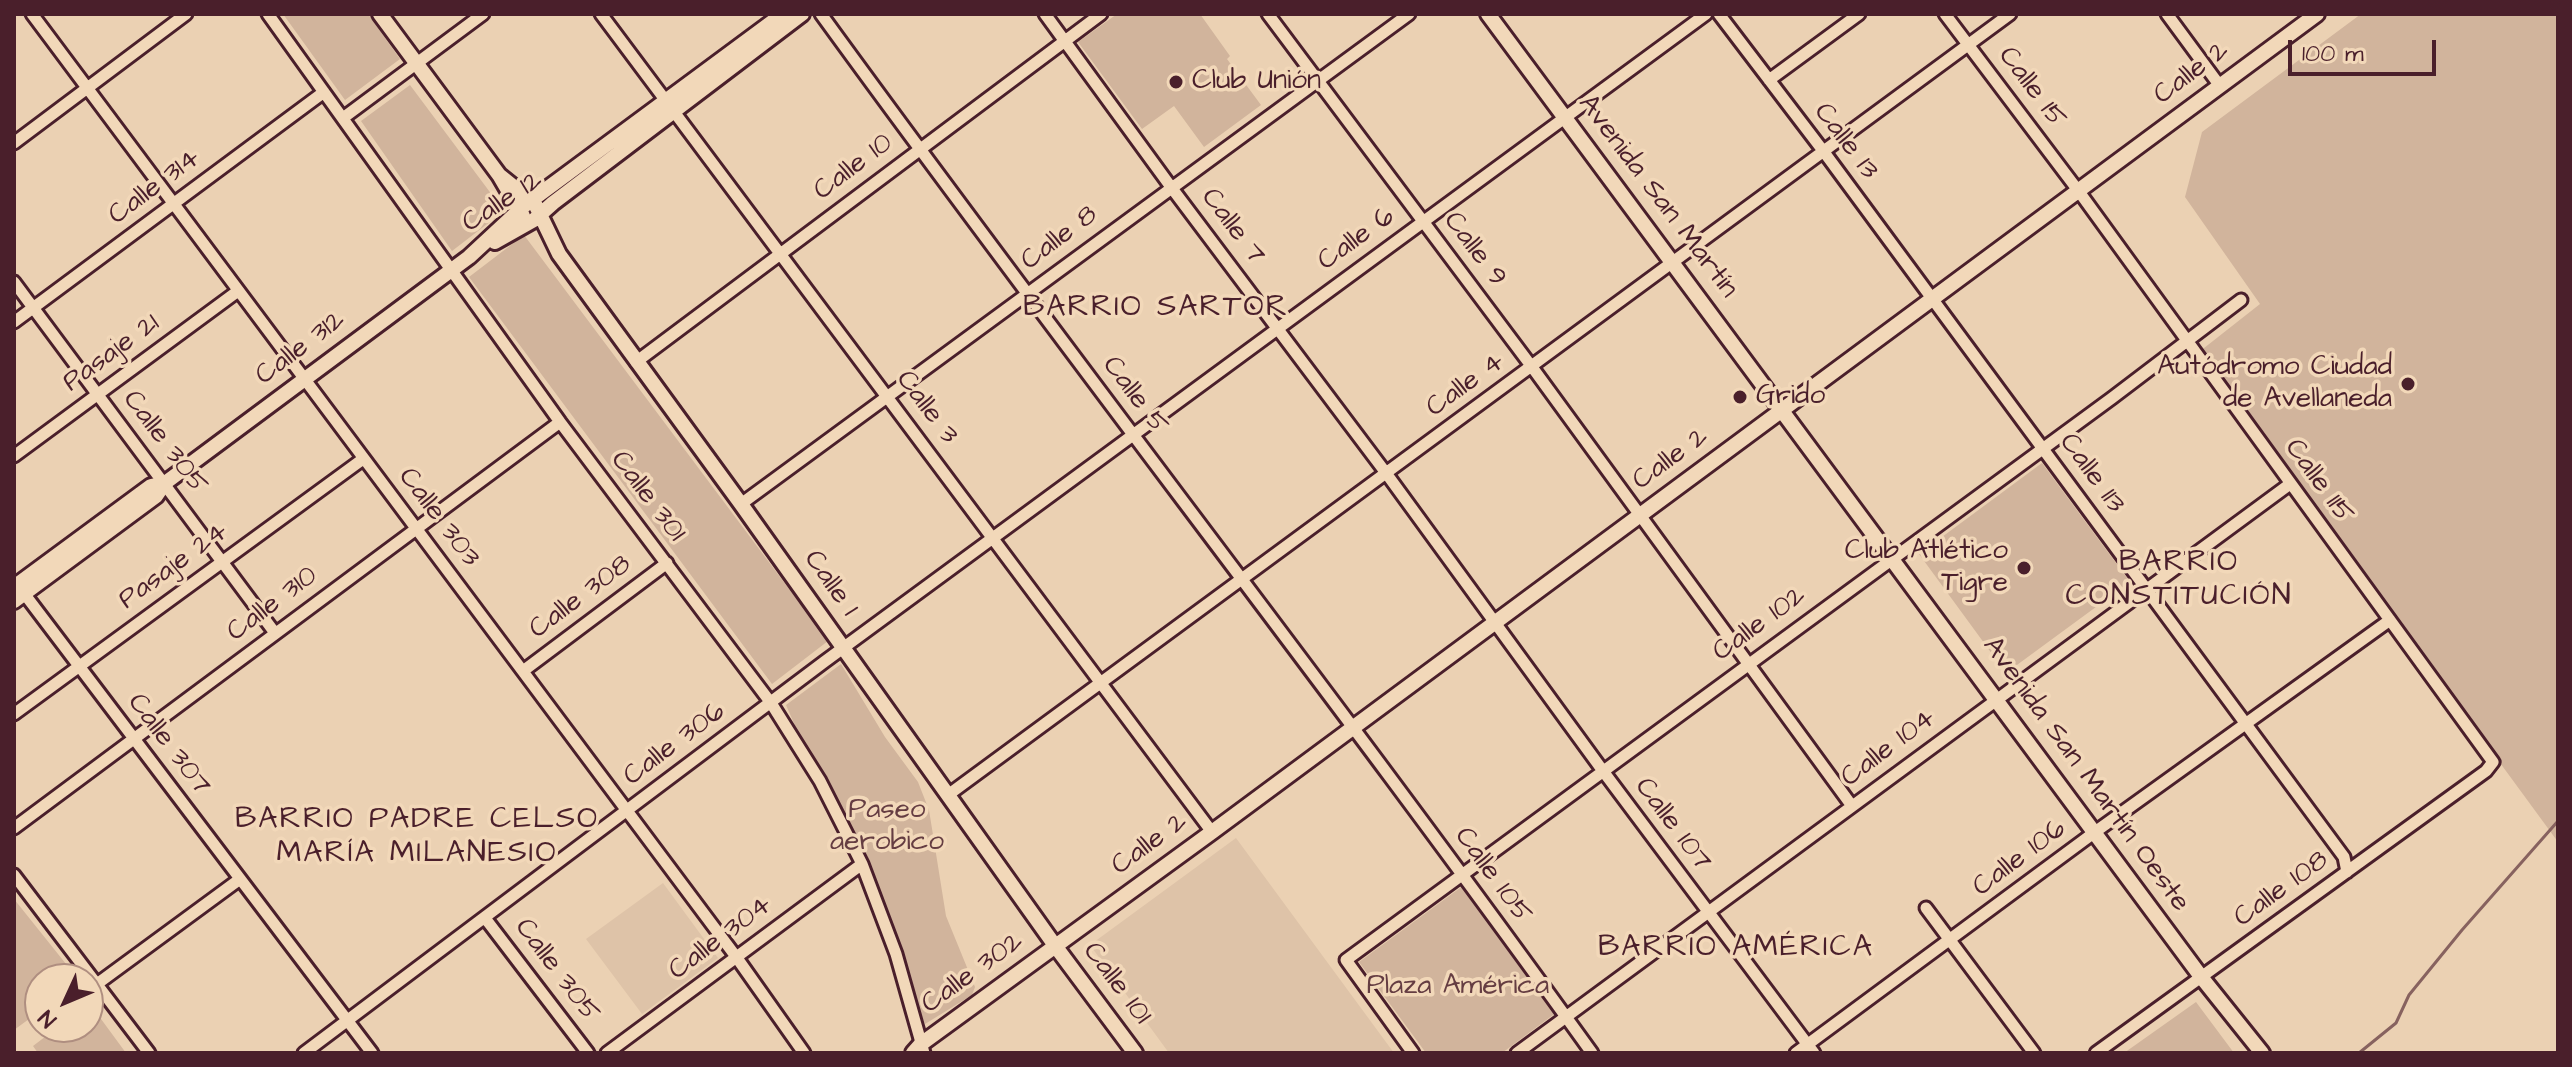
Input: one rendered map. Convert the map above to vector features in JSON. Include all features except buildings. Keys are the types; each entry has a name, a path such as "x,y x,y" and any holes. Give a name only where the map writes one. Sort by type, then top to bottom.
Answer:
{"street":[{"name":"Calle 303","path":"32,14 628,811 804,1053"},
{"path":"14,143 186,14"},
{"name":"Calle 301","path":"268,14 560,422 771,703 820,781 862,864 896,954 919,1050"},
{"name":"Calle 1","path":"380,14 741,504 1056,947"},
{"path":"343,118 483,14"},
{"name":"Calle 3","path":"601,14 1212,832"},
{"name":"Calle 12","path":"469,257 553,203 783,14"},
{"name":"Calle 12","path":"531,201 802,14"},
{"name":"Calle 5","path":"821,14 919,150 1353,728"},
{"name":"Calle 7","path":"1045,14 1495,623"},
{"name":"Calle 10","path":"636,362 1101,14"},
{"name":"Calle 9","path":"1268,14 1532,367 1852,806"},
{"name":"Calle 8","path":"741,504 1409,14"},
{"name":"Avenida San Martín","path":"1488,14 1783,410"},
{"name":"Calle 6","path":"843,648 1706,14"},
{"name":"Calle 13","path":"1719,14 1932,300"},
{"path":"1769,80 1859,14"},
{"name":"Calle 15","path":"1945,14 2079,191"},
{"name":"Calle 4","path":"948,795 2010,14"},
{"path":"2167,14 2220,86"},
{"name":"Calle 2","path":"1056,947 2317,14"},
{"name":"Calle 314","path":"14,322 324,92"},
{"name":"Calle 1","path":"499,175 531,201 529,216"},
{"name":"Calle 115","path":"2079,191 2493,762"},
{"name":"Calle 312","path":"17,589 156,496 165,483 469,257"},
{"name":"Calle 305","path":"14,282 275,633"},
{"name":"Pasaje 21","path":"14,456 238,291"},
{"name":"Calle 113","path":"1932,300 2344,857 2347,872"},
{"name":"Calle 102","path":"1413,1053 1346,960 2241,300"},
{"name":"Avenida San Martín Oeste","path":"1783,410 2202,978 2262,1053"},
{"name":"Calle 310","path":"14,828 560,422"},
{"name":"Pasaje 24","path":"14,714 363,459"},
{"name":"Calle 104","path":"1517,1053 2290,484"},
{"name":"Calle 308","path":"523,671 667,563"},
{"name":"Calle 307","path":"17,589 372,1053"},
{"name":"Calle 106","path":"1796,1053 1811,1049 2095,832 2390,620"},
{"name":"Calle 107","path":"1495,623 1811,1049"},
{"name":"Calle 306","path":"304,1053 843,648"},
{"name":"Calle 105","path":"1353,728 1592,1053"},
{"name":"Calle 108","path":"2096,1053 2486,771 2493,762"},
{"name":"Calle 304","path":"607,1053 862,864"},
{"path":"14,875 81,963"},
{"path":"104,979 240,879"},
{"path":"1926,908 2034,1053"},
{"name":"Calle 305","path":"485,918 588,1053"},
{"name":"Calle 302","path":"900,1053 919,1050 1056,947"},
{"name":"Calle 101","path":"1056,947 1135,1053"},
{"path":"104,993 149,1053"}],"shaded area":[{"path":"1236,838 1394,1053 1169,1053 1090,945"},
{"path":"663,883 718,958 642,1014 586,939"}],"green space":[{"path":"283,14 368,14 400,59 345,100"},
{"name":"Club Unión","path":"1117,14 1200,14 1230,56 1227,59 1261,105 1204,147 1174,106 1142,129 1078,42"},
{"path":"2361,14 2558,14 2558,842 2199,352 2260,304 2185,197 2202,132"},
{"path":"410,85 504,211 452,251 361,121"},
{"path":"524,235 828,641 772,684 469,277"},
{"name":"Club Atlético Tigre","path":"2042,463 2130,582 2006,673 1919,554"},
{"name":"Paseo aerobico","path":"841,664 885,737 918,782 929,810 946,916 975,987 972,995 925,1024 786,705"},
{"name":"Plaza América","path":"1464,885 1557,1012 1502,1053 1426,1053 1359,962"},
{"path":"14,899 65,963 24,963 24,1023 14,1030"},
{"path":"2196,1002 2234,1053 2124,1053"},
{"path":"104,1023 126,1053 38,1053 33,1046 37,1043 104,1043"}],"waterway":[{"path":"2359,1053 2396,1023 2409,995 2558,821"}],"place":[{"name":"Club Unión","path":"1176,82"},
{"name":"Autódromo Ciudad de Avellaneda","path":"2408,384"},
{"name":"Grido","path":"1740,397"},
{"name":"Club Atlético Tigre","path":"2024,568"}],"district":[{"name":"BARRIO SARTOR","path":"1156,309"},
{"name":"BARRIO CONSTITUCIÓN","path":"2179,581"},
{"name":"BARRIO PADRE CELSO MARÍA MILANESIO","path":"417,838"},
{"name":"BARRIO AMÉRICA","path":"1736,949"}]}
